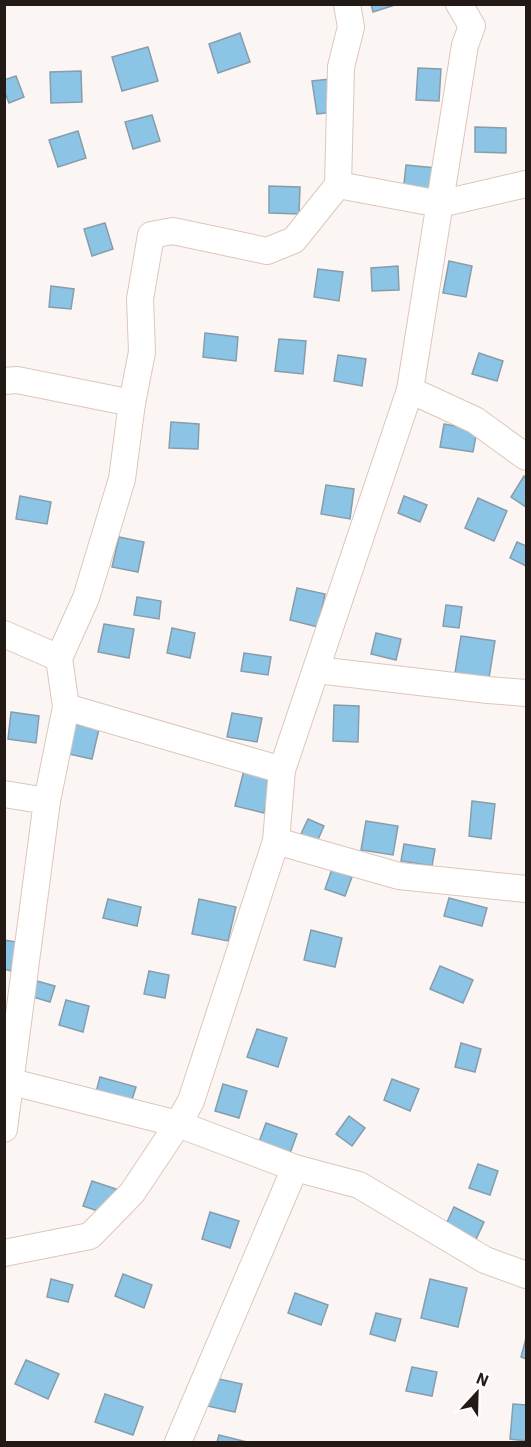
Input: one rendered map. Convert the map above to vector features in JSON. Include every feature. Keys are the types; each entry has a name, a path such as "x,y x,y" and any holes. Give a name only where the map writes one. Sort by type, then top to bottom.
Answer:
{"street":[{"path":"4,1129 8,1081 46,801 66,707 59,658 86,598 122,479 132,403 142,352 140,299 151,235 173,231 267,251 294,240 338,185 341,67 351,27 347,4"},
{"path":"4,1253 90,1236 132,1192 191,1101 276,841 282,770 410,390 465,45 472,26 459,4"},
{"path":"338,185 440,204 526,184"},
{"path":"4,381 17,380 132,403"},
{"path":"410,390 475,420 526,457"},
{"path":"4,634 59,658"},
{"path":"317,670 526,693"},
{"path":"66,707 282,770"},
{"path":"4,794 46,801"},
{"path":"276,841 399,876 526,889"},
{"path":"8,1081 178,1124 295,1168 359,1185 485,1260 526,1275"},
{"path":"178,1443 295,1168"}],"building":[{"path":"371,4 398,4 373,12"},
{"path":"240,33 250,62 218,73 209,44"},
{"path":"148,47 158,81 122,91 112,57"},
{"path":"418,68 441,69 439,101 416,100"},
{"path":"81,71 82,102 51,103 50,72"},
{"path":"16,76 24,97 9,103 4,90 4,80"},
{"path":"330,79 335,112 317,114 312,81"},
{"path":"152,115 160,141 133,149 125,122"},
{"path":"475,127 506,128 506,153 475,152"},
{"path":"78,131 86,158 58,167 49,140"},
{"path":"406,165 436,168 433,196 403,193"},
{"path":"269,186 300,187 299,214 269,213"},
{"path":"105,223 113,249 92,256 84,229"},
{"path":"449,261 472,266 466,297 443,293"},
{"path":"398,266 399,290 372,291 371,268"},
{"path":"318,269 343,272 339,301 314,297"},
{"path":"51,286 74,289 71,309 49,307"},
{"path":"205,333 238,337 236,361 203,357"},
{"path":"279,339 306,341 303,374 275,371"},
{"path":"479,353 503,361 497,381 472,374"},
{"path":"338,355 366,359 362,386 334,381"},
{"path":"171,422 199,424 198,449 169,448"},
{"path":"444,424 477,430 473,452 440,447"},
{"path":"524,476 526,478 526,507 511,497"},
{"path":"326,485 354,489 350,519 321,514"},
{"path":"20,496 51,502 47,524 16,519"},
{"path":"404,496 427,505 420,522 398,513"},
{"path":"478,498 507,511 494,541 465,528"},
{"path":"119,537 144,542 138,572 112,567"},
{"path":"517,542 526,546 526,566 510,558"},
{"path":"297,588 325,594 318,627 290,620"},
{"path":"137,597 161,601 159,619 134,615"},
{"path":"446,605 462,607 459,628 443,626"},
{"path":"104,624 134,629 129,658 98,652"},
{"path":"172,628 195,633 190,658 167,653"},
{"path":"376,633 401,639 396,660 371,654"},
{"path":"461,636 495,641 489,678 455,673"},
{"path":"244,653 271,657 268,675 241,671"},
{"path":"334,705 359,706 358,742 333,741"},
{"path":"11,712 39,716 36,743 8,739"},
{"path":"232,713 262,718 257,742 227,737"},
{"path":"70,723 99,729 92,759 64,753"},
{"path":"244,770 273,777 264,813 235,806"},
{"path":"472,801 495,804 491,839 469,836"},
{"path":"308,819 324,826 316,844 300,836"},
{"path":"366,821 398,826 393,855 361,850"},
{"path":"404,844 435,849 432,866 401,861"},
{"path":"332,869 352,877 345,896 325,889"},
{"path":"449,898 487,908 482,926 444,916"},
{"path":"108,899 141,907 137,926 103,918"},
{"path":"199,899 236,907 228,941 192,934"},
{"path":"311,930 342,938 335,967 304,960"},
{"path":"4,940 17,942 11,971 4,969"},
{"path":"440,966 473,980 463,1003 430,989"},
{"path":"149,971 169,975 165,998 144,994"},
{"path":"37,981 55,986 50,1002 33,997"},
{"path":"66,1000 89,1006 83,1032 59,1025"},
{"path":"257,1029 287,1038 278,1067 247,1057"},
{"path":"461,1043 481,1049 475,1072 455,1067"},
{"path":"100,1077 136,1087 130,1106 95,1096"},
{"path":"392,1079 419,1089 410,1111 384,1100"},
{"path":"223,1084 247,1091 239,1118 215,1111"},
{"path":"349,1116 365,1128 352,1146 336,1134"},
{"path":"266,1123 297,1134 288,1159 257,1147"},
{"path":"478,1164 498,1171 490,1195 469,1188"},
{"path":"92,1181 116,1189 107,1214 83,1206"},
{"path":"454,1207 484,1222 472,1248 442,1233"},
{"path":"210,1212 239,1221 230,1248 202,1239"},
{"path":"123,1274 152,1285 144,1308 115,1296"},
{"path":"51,1279 73,1285 68,1302 47,1297"},
{"path":"430,1279 467,1288 458,1327 421,1318"},
{"path":"295,1293 328,1305 321,1325 288,1313"},
{"path":"376,1313 401,1319 395,1341 370,1334"},
{"path":"526,1338 526,1359 521,1357"},
{"path":"26,1360 59,1374 48,1399 15,1384"},
{"path":"412,1367 437,1372 432,1396 406,1391"},
{"path":"210,1377 242,1384 235,1412 203,1405"},
{"path":"105,1394 143,1407 133,1435 95,1422"},
{"path":"513,1404 526,1405 526,1441 510,1439"},
{"path":"219,1435 247,1442 217,1442"}]}
